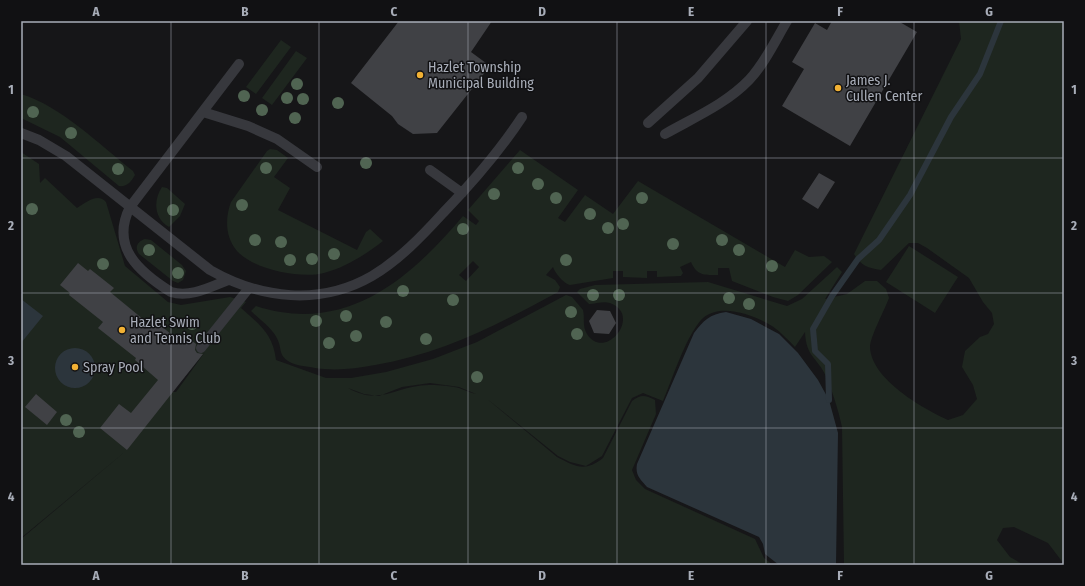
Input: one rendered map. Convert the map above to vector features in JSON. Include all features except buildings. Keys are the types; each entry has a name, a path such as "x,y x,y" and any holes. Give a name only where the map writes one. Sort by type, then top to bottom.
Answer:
{"lane":[{"path":"648,123 698,78 747,21"},
{"path":"665,134 720,103 748,80 760,67 787,21"},
{"path":"228,280 185,294 178,294 166,289 139,268 128,253 123,229 125,218 130,207 239,64"},
{"path":"203,112 248,126 277,139 317,167"},
{"path":"21,133 39,140 66,156 210,270 228,280 249,288 270,293 312,295 352,286 373,275 418,240 462,193 504,144 522,117"},
{"path":"430,170 462,193"},
{"path":"200,348 249,288"}],"shaded area":[{"path":"959,21 1064,21 1064,564 1048,543 1014,527 1003,528 997,540 1010,557 1024,565 844,565 842,427 826,376 807,347 805,332 795,347 772,326 765,322 747,314 717,311 708,314 695,328 675,370 663,401 643,393 632,398 602,456 586,466 591,465 603,458 632,401 643,396 655,400 656,414 632,470 636,480 645,489 755,539 764,558 773,565 21,565 21,539 127,450 21,538 21,152 39,164 40,183 45,178 77,208 95,198 103,199 106,202 125,266 168,302 181,305 230,297 246,302 241,308 260,325 269,337 276,360 326,378 351,378 386,372 433,359 477,342 566,295 572,297 583,310 587,334 595,341 603,343 611,340 618,334 622,325 623,317 619,309 610,303 602,302 589,304 577,292 580,289 595,285 708,282 787,306 802,299 837,267 842,272 825,299 847,294 865,281 877,281 886,289 889,298 875,330 870,347 873,359 879,370 888,381 900,391 925,408 948,420 963,415 977,399 973,385 962,367 965,351 980,337 988,334 994,324 992,313 983,302 969,278 918,243 909,243 881,270 865,266 854,254 961,39","holes":["205,352 176,392 173,392 173,391","430,383 459,387 476,394 456,387 431,385 409,388 382,395 402,387","486,398 558,456 570,462 586,466 580,466 557,457"]},
{"path":"281,40 291,47 256,94 246,87"},
{"path":"296,51 307,58 272,105 262,98"},
{"path":"21,94 51,107 80,127 133,171 135,175 132,180 127,185 119,186 60,137 21,118"},
{"path":"270,149 277,150 288,158 274,177 290,188 278,210 357,250 366,232 370,229 383,241 348,264 314,275 291,274 278,271 266,268 245,258 233,246 228,234 227,221 229,208 231,202 267,151"},
{"path":"520,150 578,190 558,218 565,222 585,195 613,214 638,181 785,267 795,250 809,257 824,256 832,262 798,295 788,301 773,297 732,281 729,268 718,268 718,275 705,275 696,270 691,262 680,267 683,273 681,276 657,277 657,271 647,271 647,278 623,277 623,271 613,271 613,278 570,285 560,278 553,267 546,275 555,280 560,287 558,292 514,315 447,346 400,360 352,368 322,369 291,363 282,355 279,343 274,334 251,311 256,306 288,313 318,313 346,307 373,296 397,280 420,261 463,216 476,225 479,221 468,210","holes":["473,261 479,267 466,281 459,275"]},
{"path":"162,187 167,188 185,204 180,216 169,227 160,219 156,209 157,198"},
{"path":"145,239 151,240 182,265 186,271 183,280 178,283 173,281 139,254 137,247 140,241"},
{"path":"909,246 958,277 935,313 886,282"},
{"path":"21,299 43,316 21,343"},
{"path":"726,312 751,319 779,334 798,353 818,380 829,400 838,433 836,565 779,565 765,554 763,544 759,537 647,487 637,474 637,464 694,333 711,316"},
{"name":"Spray Pool","path":"79,348 86,351 92,357 95,368 94,376 86,385 79,388 71,388 64,385 56,376 55,364 58,357 67,349"}],"waterway":[{"path":"829,400 828,364 815,351 813,329 832,296 858,259 879,240 910,195 951,117 980,74 1001,21"}],"place":[{"name":"Hazlet Township Municipal Building","path":"420,75"},
{"name":"James J. Cullen Center","path":"838,88"},
{"name":"Hazlet Swim and Tennis Club","path":"122,330"},
{"name":"Spray Pool","path":"75,367"}]}
